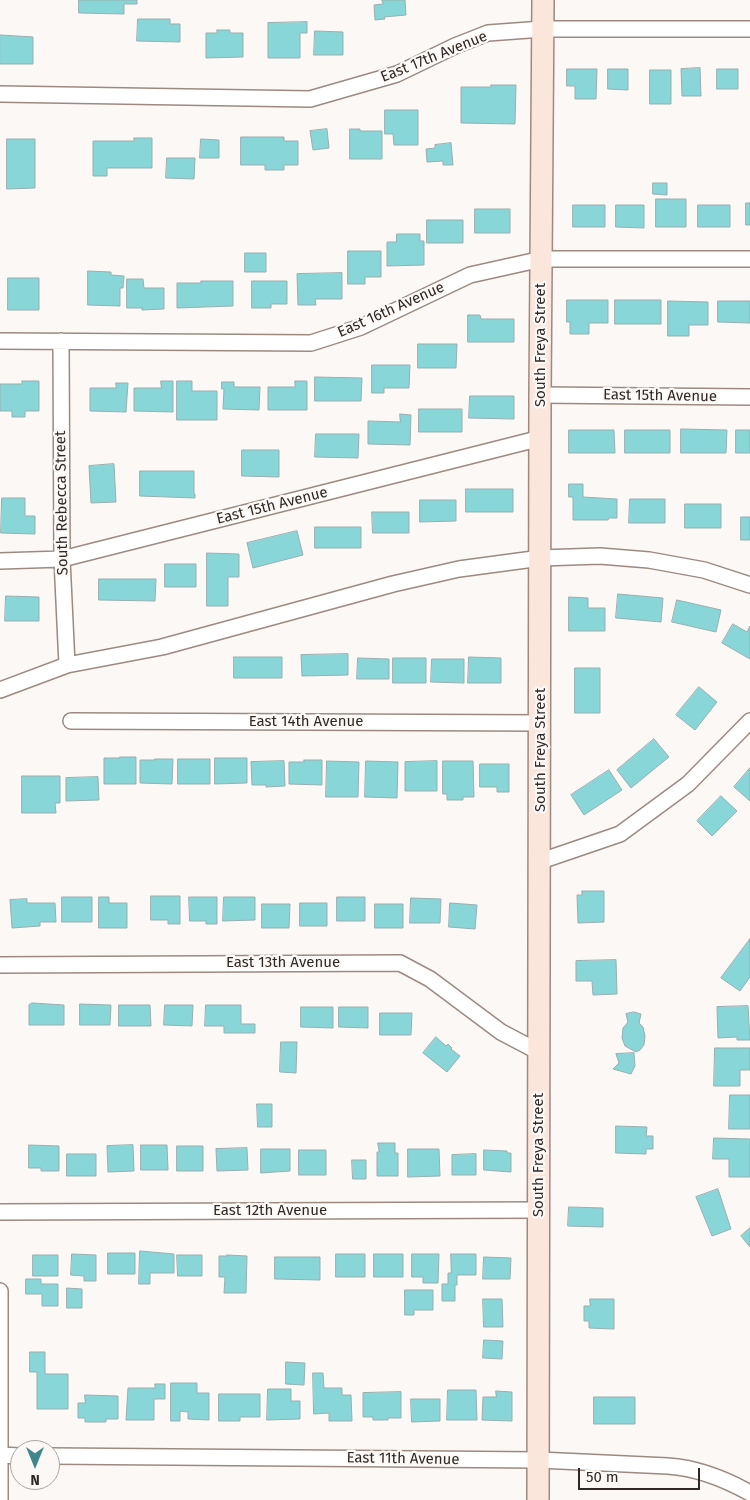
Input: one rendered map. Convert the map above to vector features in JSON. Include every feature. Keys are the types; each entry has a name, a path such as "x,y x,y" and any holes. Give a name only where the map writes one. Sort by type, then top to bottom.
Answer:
{"main road":[{"name":"South Freya Street","path":"538,1500 541,861 540,395 543,0"}],"street":[{"name":"East 17th Avenue","path":"0,94 310,99 397,74 455,46 488,33 543,28 750,28"},
{"name":"East 16th Avenue","path":"0,341 310,343 361,327 470,275 542,259 750,259"},
{"name":"South Rebecca Street","path":"61,341 62,559 67,665"},
{"name":"East 15th Avenue","path":"540,395 750,397"},
{"name":"East 15th Avenue","path":"0,561 62,559 541,438"},
{"path":"0,690 67,665 162,647 403,582 458,570 541,558 600,556 649,560 704,570 750,585"},
{"name":"East 14th Avenue","path":"72,721 541,723"},
{"path":"541,861 620,834 688,784 750,721"},
{"name":"East 13th Avenue","path":"0,965 400,963 430,979 502,1032 539,1052"},
{"name":"East 12th Avenue","path":"0,1212 539,1210"},
{"path":"0,1291 0,1500"},
{"name":"East 11th Avenue","path":"60,1456 539,1460 686,1467 731,1483 750,1493"}],"building":[{"path":"79,0 137,0 137,4 124,4 124,14 79,13"},
{"path":"382,0 405,0 406,15 384,17 385,19 375,20 374,5 383,4"},
{"path":"138,19 170,19 170,24 180,24 180,42 137,41"},
{"path":"307,22 307,33 300,33 300,58 268,58 268,23"},
{"path":"217,30 243,33 243,57 206,58 206,33 217,33"},
{"path":"315,31 343,32 343,55 314,55"},
{"path":"0,35 33,37 33,64 0,64"},
{"path":"700,68 701,96 682,96 681,69"},
{"path":"567,69 597,69 596,99 575,99 575,86 567,86"},
{"path":"608,69 628,69 628,90 608,89"},
{"path":"717,69 738,69 738,89 717,89"},
{"path":"650,70 671,70 671,104 650,104"},
{"path":"491,85 516,85 515,124 461,123 461,87 491,87"},
{"path":"385,110 418,110 418,145 394,145 393,134 385,134"},
{"path":"327,129 329,148 313,150 310,131"},
{"path":"350,129 382,131 382,159 350,159"},
{"path":"241,137 284,137 284,141 298,141 298,165 284,165 284,170 265,170 265,165 241,165"},
{"path":"134,138 152,138 152,168 107,168 107,176 93,176 93,141 134,141"},
{"path":"7,139 35,139 35,188 7,189"},
{"path":"201,139 219,140 219,158 200,158"},
{"path":"451,143 453,165 443,165 443,161 427,162 426,149 435,148 435,145"},
{"path":"167,158 195,158 194,179 166,178"},
{"path":"653,183 667,183 667,195 653,194"},
{"path":"656,199 686,199 686,227 656,227"},
{"path":"746,203 750,203 750,225 746,225"},
{"path":"573,205 605,205 605,227 573,227"},
{"path":"616,205 644,205 644,228 616,227"},
{"path":"698,205 730,205 730,227 698,227"},
{"path":"475,209 510,209 510,233 475,233"},
{"path":"427,220 463,220 463,243 427,243"},
{"path":"397,234 420,234 420,241 424,241 424,265 387,266 387,242 396,242"},
{"path":"348,251 381,251 381,277 365,277 365,284 348,284"},
{"path":"245,253 266,253 266,272 245,272"},
{"path":"88,271 111,272 111,275 124,276 123,288 120,288 120,306 88,305"},
{"path":"342,273 342,299 315,299 316,305 298,305 297,274"},
{"path":"8,278 39,278 39,310 8,310"},
{"path":"127,279 143,279 144,288 164,288 164,309 142,310 142,308 127,308"},
{"path":"201,281 233,281 233,306 177,308 177,283 201,283"},
{"path":"252,281 287,281 287,304 271,304 271,308 252,308"},
{"path":"567,300 608,300 608,323 589,323 589,334 570,334 570,322 567,322"},
{"path":"615,300 661,300 661,324 615,324"},
{"path":"668,301 708,302 708,325 689,325 689,336 668,336"},
{"path":"718,301 750,301 750,323 718,322"},
{"path":"468,315 480,315 481,319 514,319 514,342 468,342"},
{"path":"418,344 457,344 456,368 418,368"},
{"path":"372,365 410,365 409,388 384,388 384,393 372,393"},
{"path":"315,377 362,378 361,401 315,401"},
{"path":"22,381 39,381 39,411 25,411 25,417 12,417 12,411 0,411 0,384 22,384"},
{"path":"161,381 173,381 173,412 134,411 134,388 161,388"},
{"path":"177,381 192,381 192,391 217,391 217,420 177,420"},
{"path":"295,381 307,381 307,410 268,410 268,387 295,387"},
{"path":"222,382 234,382 234,387 260,387 259,410 223,409 224,389 222,389"},
{"path":"116,383 128,383 126,412 90,411 90,388 116,388"},
{"path":"470,396 514,396 514,419 469,418"},
{"path":"419,409 462,409 462,432 419,432"},
{"path":"400,414 411,415 410,445 368,444 368,421 400,422"},
{"path":"681,429 727,430 726,453 681,453"},
{"path":"569,430 614,430 615,453 569,453"},
{"path":"625,430 670,430 670,453 625,453"},
{"path":"736,430 750,430 750,453 736,453"},
{"path":"316,434 359,434 358,458 315,457"},
{"path":"242,450 279,450 279,477 242,476"},
{"path":"114,464 116,502 91,503 89,466"},
{"path":"140,471 194,471 195,498 140,496"},
{"path":"569,484 583,484 583,497 617,499 617,518 609,518 608,520 573,520 573,497 569,497"},
{"path":"466,489 513,489 513,512 466,512"},
{"path":"2,498 25,498 25,516 35,516 35,534 1,533"},
{"path":"630,499 665,499 665,523 629,523"},
{"path":"420,500 456,500 456,521 420,522"},
{"path":"685,504 721,504 721,528 685,528"},
{"path":"372,512 409,512 409,533 373,533"},
{"path":"741,517 750,517 750,540 741,540"},
{"path":"315,527 361,527 361,548 315,548"},
{"path":"297,531 303,555 253,568 247,543"},
{"path":"207,553 239,554 239,577 228,577 228,606 207,606"},
{"path":"165,564 196,564 196,587 165,587"},
{"path":"99,579 156,579 155,601 99,600"},
{"path":"618,594 663,598 661,622 616,618"},
{"path":"6,596 39,597 39,621 5,621"},
{"path":"569,597 588,598 588,608 605,608 605,631 569,631"},
{"path":"677,600 721,610 716,632 672,622"},
{"path":"733,624 747,632 750,626 750,659 722,643"},
{"path":"348,654 348,675 302,676 301,655"},
{"path":"234,657 282,657 282,678 234,678"},
{"path":"469,657 501,658 501,683 468,683"},
{"path":"358,658 389,659 389,679 357,679"},
{"path":"393,658 426,658 426,683 393,683"},
{"path":"432,659 464,659 464,683 431,682"},
{"path":"575,668 600,668 600,713 575,713"},
{"path":"699,687 717,702 695,730 676,715"},
{"path":"654,739 669,757 631,788 617,770"},
{"path":"136,757 136,784 104,784 104,758"},
{"path":"215,758 247,758 247,783 215,784"},
{"path":"173,759 172,784 140,783 140,760"},
{"path":"178,759 210,759 210,784 178,784"},
{"path":"304,760 322,760 322,785 289,784 289,762 304,762"},
{"path":"284,761 285,786 266,787 266,785 252,785 251,762"},
{"path":"327,761 359,762 358,797 326,797"},
{"path":"366,761 398,762 397,798 365,797"},
{"path":"437,761 437,791 405,791 405,762"},
{"path":"443,761 473,761 474,797 463,797 463,800 447,800 447,794 443,794"},
{"path":"480,764 509,764 509,792 497,792 497,787 480,787"},
{"path":"750,768 750,801 734,787"},
{"path":"609,770 622,790 584,815 571,795"},
{"path":"22,776 60,776 60,803 55,803 56,813 22,813"},
{"path":"98,777 99,800 66,801 66,778"},
{"path":"721,796 737,811 712,836 697,821"},
{"path":"582,891 604,891 604,922 578,923 577,895 582,895"},
{"path":"151,896 180,896 180,924 168,924 168,920 151,920"},
{"path":"62,897 92,897 92,922 62,922"},
{"path":"99,897 109,897 109,903 127,903 127,928 99,928"},
{"path":"189,897 217,897 217,924 206,924 206,921 190,921"},
{"path":"224,897 255,897 255,920 223,921"},
{"path":"337,897 365,897 365,921 337,921"},
{"path":"411,898 441,899 440,923 410,923"},
{"path":"27,899 27,903 55,903 56,922 40,922 40,926 12,928 10,900"},
{"path":"300,903 327,903 327,926 300,926"},
{"path":"450,903 477,905 475,929 449,927"},
{"path":"262,904 290,904 289,928 262,928"},
{"path":"375,904 403,904 403,928 375,928"},
{"path":"750,939 750,977 740,991 721,978"},
{"path":"616,960 617,994 593,995 592,981 576,981 576,961"},
{"path":"32,1003 64,1005 64,1025 29,1025 29,1005"},
{"path":"80,1004 111,1005 110,1025 80,1025"},
{"path":"119,1005 150,1005 151,1026 119,1026"},
{"path":"165,1005 193,1005 192,1026 164,1025"},
{"path":"206,1005 241,1005 241,1024 255,1024 255,1033 224,1033 224,1026 205,1026"},
{"path":"748,1006 750,1040 737,1040 737,1037 718,1038 717,1007"},
{"path":"301,1007 333,1007 333,1028 301,1027"},
{"path":"339,1007 368,1007 368,1028 339,1027"},
{"path":"634,1012 641,1014 639,1023 643,1027 645,1036 644,1045 636,1052 625,1046 622,1038 623,1028 628,1022 626,1014"},
{"path":"380,1013 412,1013 411,1035 380,1035"},
{"path":"436,1037 446,1046 448,1044 460,1056 447,1072 423,1053"},
{"path":"281,1042 297,1042 296,1073 280,1072"},
{"path":"715,1048 750,1048 750,1070 740,1070 740,1086 714,1086"},
{"path":"634,1053 635,1066 631,1074 613,1069 619,1063 616,1054"},
{"path":"730,1095 750,1095 750,1129 729,1129"},
{"path":"257,1104 272,1104 272,1127 258,1127"},
{"path":"616,1126 647,1127 646,1136 653,1136 653,1149 646,1149 646,1154 616,1153"},
{"path":"714,1138 750,1139 750,1177 729,1177 729,1159 713,1159"},
{"path":"378,1143 395,1143 395,1153 398,1153 398,1176 377,1176"},
{"path":"29,1145 59,1146 59,1171 41,1171 41,1168 29,1168"},
{"path":"133,1145 134,1171 108,1172 107,1146"},
{"path":"141,1145 167,1145 168,1170 141,1170"},
{"path":"177,1146 203,1146 203,1171 177,1171"},
{"path":"247,1148 248,1170 217,1171 216,1149"},
{"path":"261,1149 290,1149 290,1171 261,1173"},
{"path":"408,1149 439,1149 440,1176 408,1177"},
{"path":"299,1150 326,1150 326,1175 299,1175"},
{"path":"484,1150 507,1151 507,1153 511,1153 511,1172 484,1170"},
{"path":"67,1154 96,1154 96,1176 67,1176"},
{"path":"476,1154 476,1175 452,1175 452,1155"},
{"path":"352,1160 366,1160 366,1179 353,1179"},
{"path":"718,1189 731,1229 712,1236 696,1197"},
{"path":"569,1207 603,1208 603,1227 568,1226"},
{"path":"750,1228 750,1247 741,1236"},
{"path":"140,1251 174,1254 174,1273 150,1273 150,1284 139,1284"},
{"path":"108,1253 135,1253 135,1274 108,1274"},
{"path":"72,1254 96,1255 96,1281 84,1281 84,1276 71,1275"},
{"path":"336,1254 365,1254 365,1277 336,1277"},
{"path":"374,1254 403,1254 403,1277 374,1277"},
{"path":"412,1254 439,1254 438,1283 423,1283 423,1277 412,1277"},
{"path":"451,1254 476,1254 476,1275 457,1275 455,1301 442,1301 442,1284 448,1284 448,1273 451,1273"},
{"path":"33,1255 58,1255 58,1276 33,1276"},
{"path":"177,1255 202,1255 202,1276 178,1276"},
{"path":"219,1256 247,1256 246,1293 224,1293 225,1277 219,1277"},
{"path":"275,1257 320,1257 320,1280 275,1279"},
{"path":"484,1257 511,1258 510,1279 483,1279"},
{"path":"26,1279 41,1279 41,1284 58,1284 58,1306 42,1306 42,1294 26,1294"},
{"path":"67,1288 82,1289 82,1308 67,1308"},
{"path":"405,1290 433,1290 433,1310 414,1310 414,1315 405,1315"},
{"path":"483,1299 502,1299 503,1327 484,1327"},
{"path":"590,1299 614,1299 614,1329 589,1328 589,1321 584,1321 584,1306 590,1306"},
{"path":"484,1340 503,1341 502,1359 483,1358"},
{"path":"30,1352 45,1352 45,1374 68,1374 68,1409 37,1409 37,1372 30,1372"},
{"path":"286,1362 305,1363 304,1385 286,1384"},
{"path":"313,1373 323,1373 324,1388 342,1388 342,1395 351,1395 352,1421 329,1421 329,1413 314,1414"},
{"path":"171,1383 197,1383 197,1393 209,1393 209,1420 188,1419 188,1412 180,1411 180,1421 171,1421"},
{"path":"155,1384 165,1384 165,1399 154,1399 154,1420 126,1420 128,1388 155,1388"},
{"path":"268,1389 291,1389 291,1401 300,1401 300,1419 267,1420"},
{"path":"448,1390 476,1390 477,1420 447,1420"},
{"path":"496,1391 512,1392 512,1421 482,1420 483,1397 496,1397"},
{"path":"401,1392 401,1418 373,1420 373,1417 363,1417 363,1393"},
{"path":"219,1394 260,1394 260,1417 240,1417 240,1421 219,1421"},
{"path":"85,1395 118,1396 118,1419 106,1419 106,1422 85,1422 85,1418 78,1418 78,1403 85,1403"},
{"path":"594,1397 635,1397 635,1424 594,1424"},
{"path":"411,1399 440,1399 440,1421 412,1422"}]}
